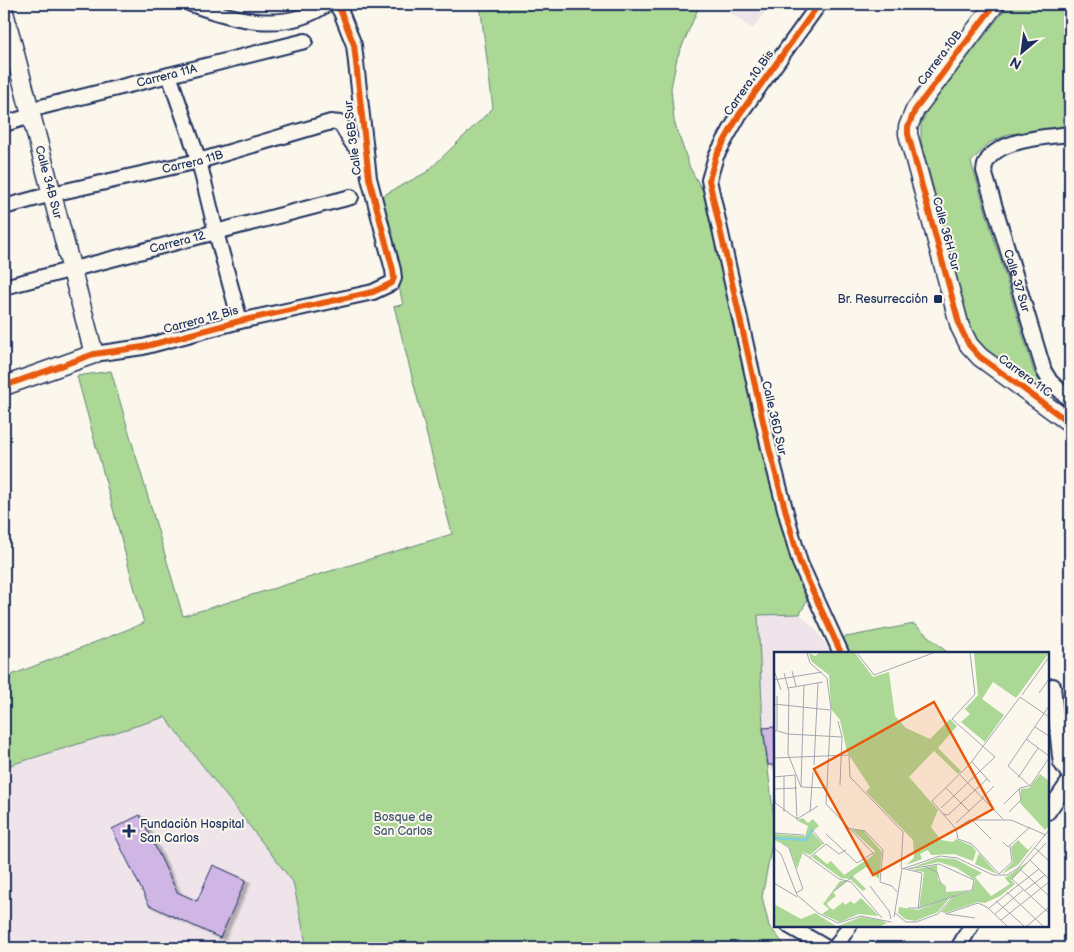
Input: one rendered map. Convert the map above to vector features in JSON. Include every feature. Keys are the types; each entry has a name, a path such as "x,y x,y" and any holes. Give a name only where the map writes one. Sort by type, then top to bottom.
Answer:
{"street":[{"path":"191,4 226,16 251,21 271,22 306,16 326,4"},
{"name":"Calle 36B Sur","path":"336,4 342,12 354,45 372,192 393,270"},
{"name":"Carrera 10 Bis","path":"709,180 716,156 739,115 819,4"},
{"name":"Carrera 10B","path":"908,127 915,110 995,4"},
{"name":"Calle 34B Sur","path":"4,12 94,354"},
{"name":"Carrera 11A","path":"4,124 30,113 306,41"},
{"path":"170,75 199,161 240,321"},
{"name":"Carrera 11B","path":"4,207 52,194 199,161 336,122 340,123 344,128 353,146 366,152"},
{"name":"Calle 36H Sur","path":"908,127 910,144 953,302 960,327 969,345"},
{"name":"Calle 37 Sur","path":"1070,134 1032,138 1016,142 992,154 987,159 984,171 1044,372 1050,381 1070,400"},
{"name":"Calle 36D Sur","path":"709,180 769,448 788,524 800,563 841,652"},
{"name":"Carrera 12","path":"4,287 351,197"},
{"name":"Carrera 12 Bis","path":"4,386 94,354 143,347 240,321 373,292 392,283 394,278 393,270"},
{"name":"Carrera 11C","path":"969,345 980,357 1070,422"},
{"path":"1052,686 1061,763 1070,776"},
{"path":"1049,811 1070,780"},
{"path":"791,927 827,948"},
{"path":"835,948 848,927"},
{"path":"958,948 970,927"}],"shaded area":[{"path":"725,4 770,4 753,29 723,8"},
{"path":"800,614 818,632 829,652 774,652 774,727 763,728 758,615"},
{"name":"Fundación Hospital San Carlos","path":"165,716 293,882 307,948 4,948 4,767"}],"green space":[{"name":"Bosque de San Carlos","path":"480,4 700,4 677,58 671,88 674,121 690,168 704,193 782,531 807,600 800,614 758,615 763,728 774,819 774,832 762,897 769,926 783,943 782,948 307,948 293,882 165,717 4,767 4,678 144,623 77,376 111,371 183,616 452,534 394,306 403,305 380,197 427,172 493,108"},
{"path":"1009,4 1070,4 1070,129 1009,134 989,143 971,162 1034,372 1046,390 995,359 972,336 921,141 921,124 927,111"},
{"path":"914,624 947,652 849,652 841,638"}],"building":[{"path":"774,727 774,765 768,765 763,728"},
{"path":"140,815 177,892 197,901 213,865 246,880 220,938 149,905 112,829"}],"cycle path":[{"path":"4,386 94,354 143,347 240,321 373,292 392,283 394,278 393,270 369,178 354,45 336,4"},
{"path":"819,4 739,115 716,156 709,180 769,448 789,524 800,563 841,652"},
{"path":"995,4 915,110 908,127 908,134 960,327 969,345 980,357 1070,423"}],"place":[{"name":"Br. Resurrección","path":"938,299"},
{"name":"Fundación Hospital San Carlos","path":"129,831"}]}
